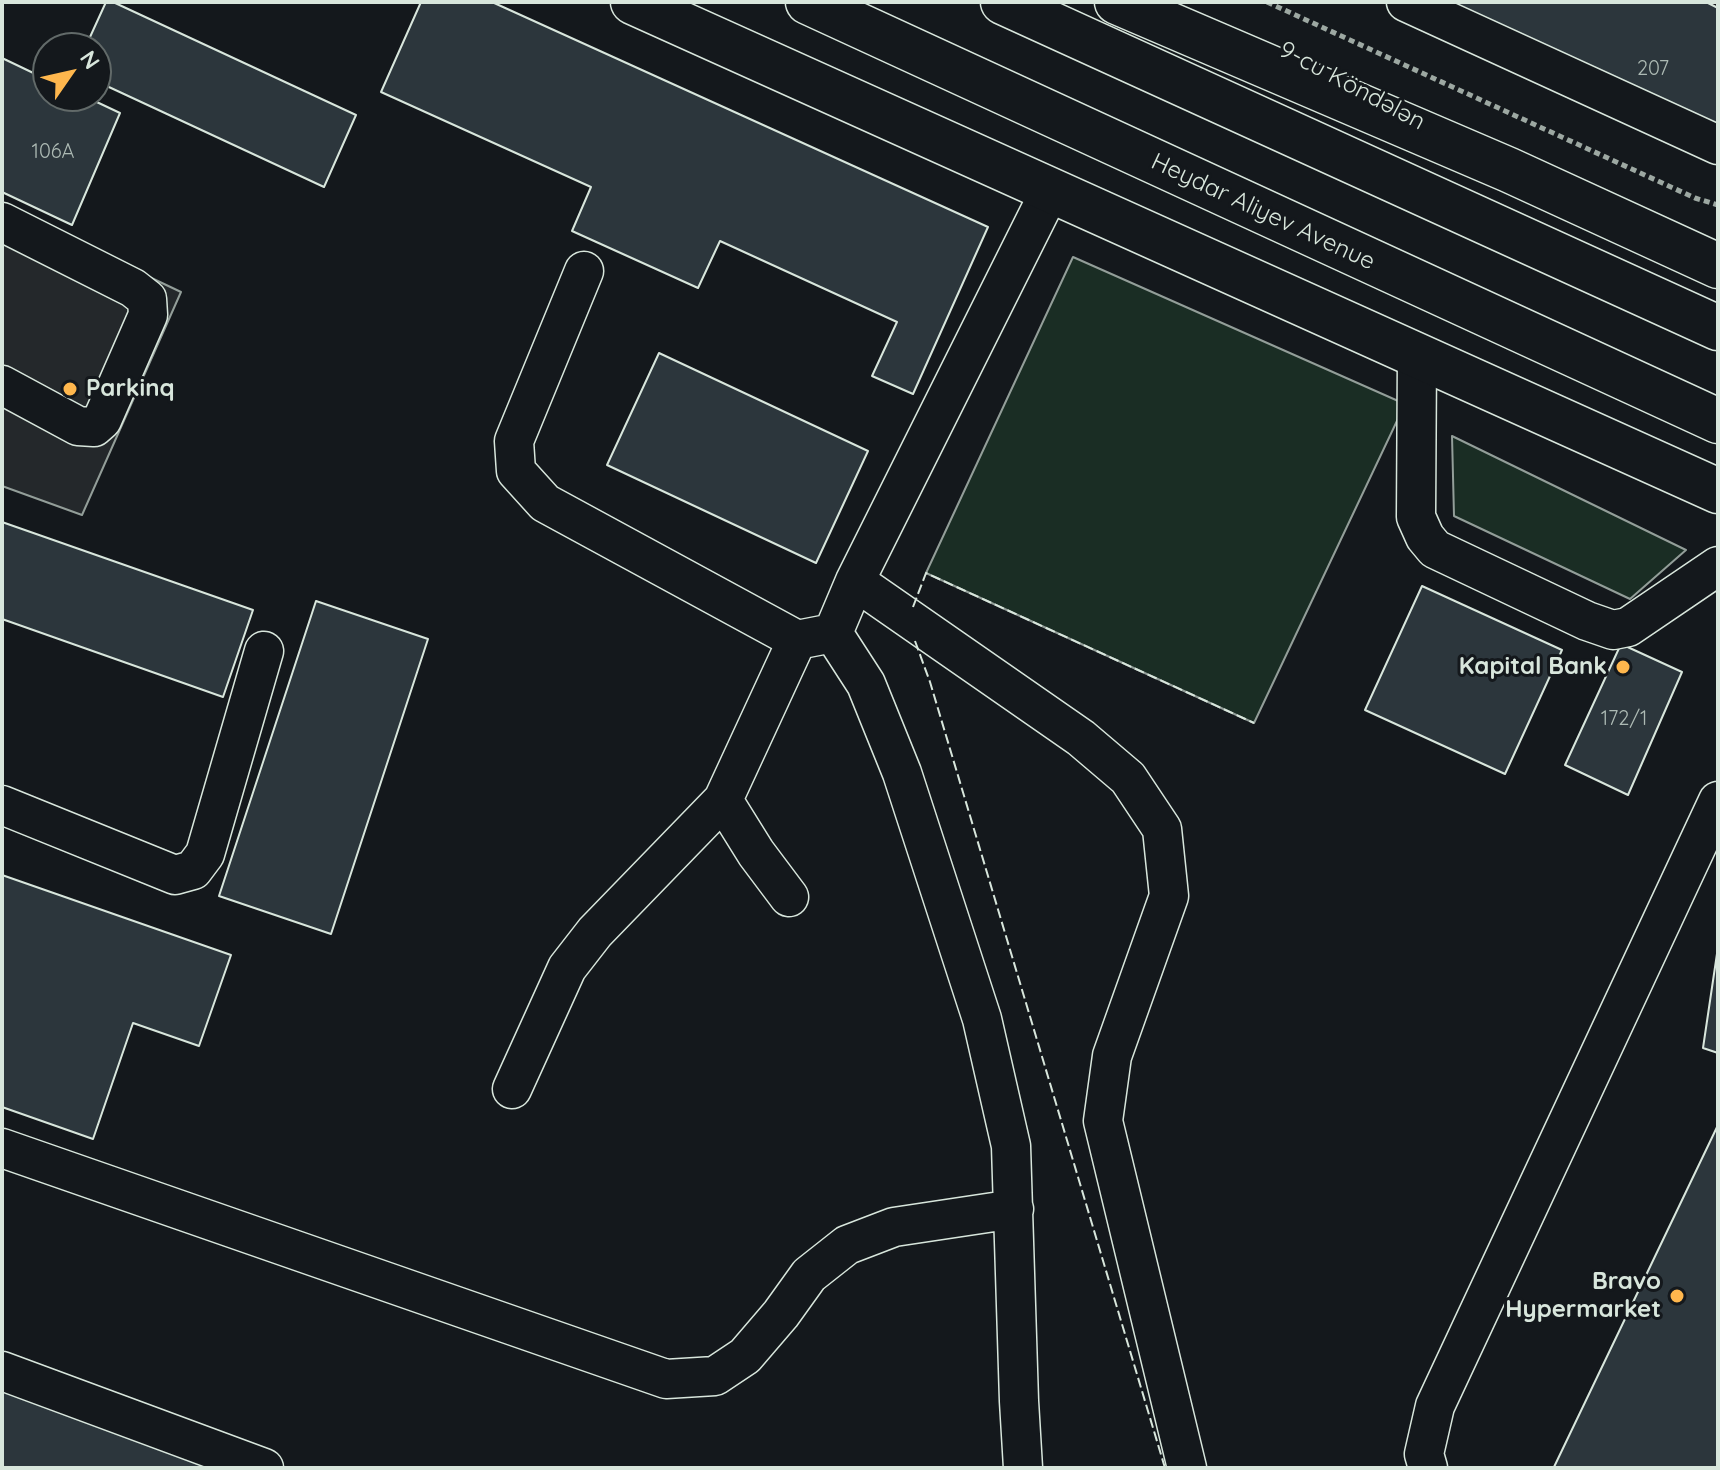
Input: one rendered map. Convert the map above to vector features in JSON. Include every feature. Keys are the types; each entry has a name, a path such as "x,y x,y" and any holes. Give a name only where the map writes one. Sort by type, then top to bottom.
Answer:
{"main road":[{"path":"633,2 1718,491"},
{"name":"Heydar Aliyev Avenue","path":"808,2 1718,421"},
{"path":"1003,2 1718,328"},
{"path":"1117,2 1509,170 1718,266"},
{"name":"9-cu Köndələn","path":"1194,2 1509,170"}],"street":[{"path":"1406,2 1718,145"},
{"path":"512,1089 567,968 595,932 723,800 815,636 855,581 1050,191"},
{"path":"2,222 133,288 147,299 148,315 102,420 94,427 78,426 2,385"},
{"path":"584,271 514,441 516,471 545,503 815,636 866,684 902,773 982,1019 1011,1146 1023,1468"},
{"path":"1417,354 1416,517 1425,537 1435,549 1587,621 1613,630 1628,627 1718,566"},
{"path":"855,581 1081,738 1128,778 1162,829 1169,896 1112,1056 1103,1121 1187,1468"},
{"path":"2,805 175,875 193,870 205,854 264,651"},
{"path":"723,800 756,853 789,897"},
{"path":"1428,1468 1424,1454 1435,1406 1718,801"},
{"path":"2,1148 666,1379 715,1376 745,1356 809,1275 847,1245 894,1227 1014,1209"},
{"path":"2,1371 264,1468"}],"path":[{"path":"1267,2 1695,198 1718,205"}],"green space":[{"path":"1073,257 1405,404 1254,723 926,573"},
{"path":"1452,436 1686,550 1630,599 1454,516"}],"shaded area":[{"name":"Parkinq","path":"2,207 181,292 82,515 2,486"}],"building":[{"path":"106,2 113,2 356,115 324,187 112,88 112,32 92,32"},
{"path":"421,2 492,2 988,227 913,394 872,376 897,322 720,241 698,288 572,231 591,187 381,92"},
{"path":"1446,2 1706,2 1718,8 1718,130"},
{"path":"2,58 32,72 32,112 112,112 112,109 120,113 72,225 2,192"},
{"path":"659,353 868,451 816,563 607,465"},
{"path":"2,522 253,610 223,697 2,619"},
{"path":"1422,586 1562,650 1505,774 1365,710"},
{"path":"316,601 428,639 331,934 219,896"},
{"path":"1621,644 1682,672 1628,795 1565,765"},
{"path":"2,875 231,955 199,1046 133,1023 93,1139 2,1107"},
{"path":"1718,947 1718,1053 1703,1048"},
{"name":"Bravo Hypermarket","path":"1718,1125 1718,1468 1556,1468 1554,1467"},
{"path":"2,1390 220,1468 2,1468"}],"fence":[{"path":"913,607 926,573 1254,723"},
{"path":"915,641 930,682 1165,1468"}],"place":[{"name":"Parkinq","path":"70,389"},
{"name":"Kapital Bank","path":"1623,667"},
{"name":"Bravo Hypermarket","path":"1677,1296"}]}
